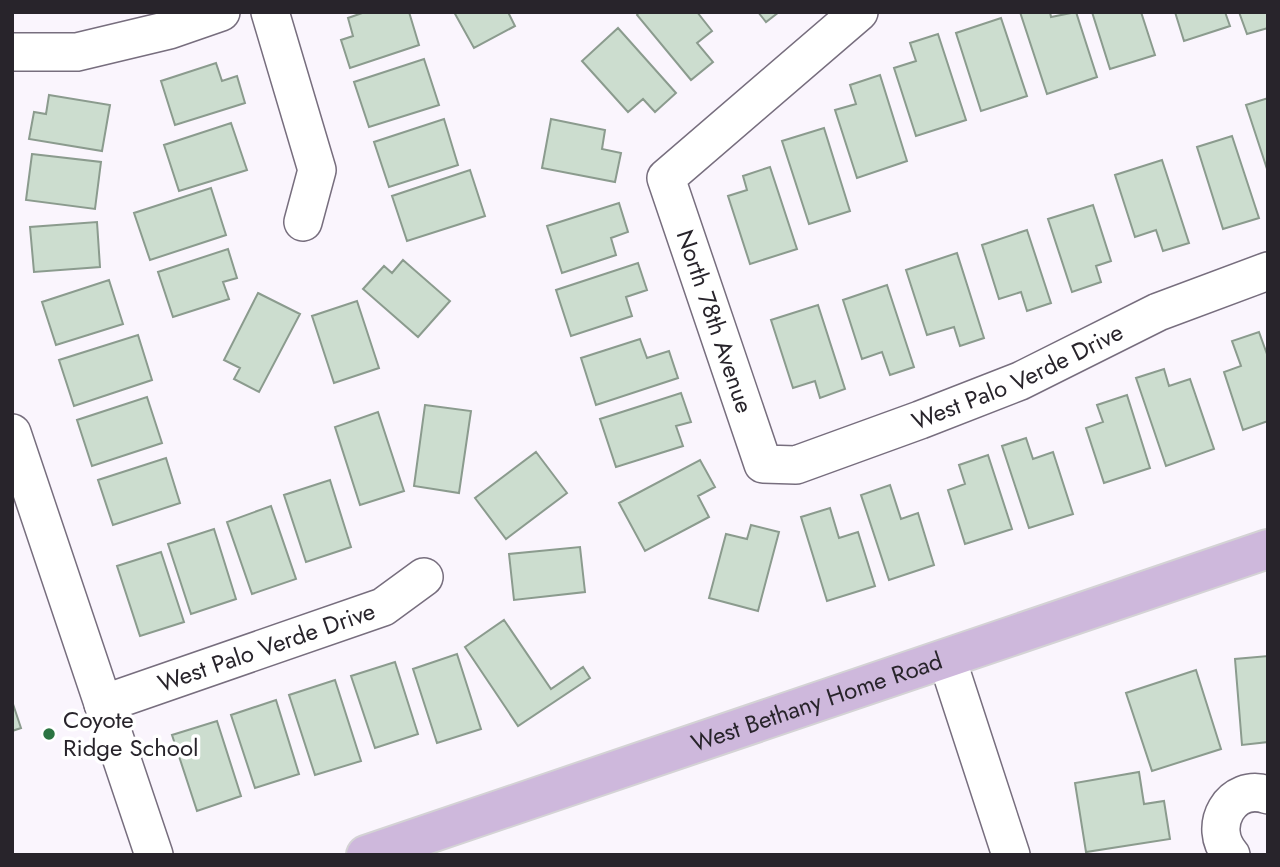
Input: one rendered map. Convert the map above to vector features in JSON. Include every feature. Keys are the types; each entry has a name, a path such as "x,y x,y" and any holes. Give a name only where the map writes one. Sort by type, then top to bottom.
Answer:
{"main road":[{"name":"West Bethany Home Road","path":"366,855 1268,549"}],"street":[{"path":"12,52 76,52 169,30 221,12"},
{"path":"271,12 317,170 303,222"},
{"name":"North 78th Avenue","path":"763,464 666,178 859,12"},
{"name":"West Palo Verde Drive","path":"763,464 796,465 932,415 1020,381 1158,312 1268,271"},
{"path":"12,433 154,855"},
{"name":"West Palo Verde Drive","path":"103,704 383,607 424,577"},
{"path":"947,659 1011,855"},
{"path":"1231,855 1220,837 1223,814 1239,797 1251,793 1268,795"}],"building":[{"path":"365,12 409,12 419,45 350,68 341,40 353,36 348,18"},
{"path":"454,12 508,12 515,26 474,48"},
{"path":"639,12 697,12 712,31 697,43 713,62 691,80 637,15"},
{"path":"758,12 779,12 766,22"},
{"path":"1020,12 1050,12 1051,17 1076,12 1097,77 1047,94"},
{"path":"1092,12 1141,12 1155,55 1110,69"},
{"path":"1175,12 1225,12 1230,26 1184,41"},
{"path":"1239,12 1268,12 1268,28 1247,34"},
{"path":"1001,18 1027,96 981,111 956,33"},
{"path":"618,28 676,93 655,112 643,99 628,112 582,61"},
{"path":"938,34 966,120 916,136 894,68 916,61 910,43"},
{"path":"424,59 439,105 369,127 354,82"},
{"path":"216,63 222,81 237,76 245,103 175,125 161,81"},
{"path":"880,75 907,161 857,178 835,110 856,104 850,85"},
{"path":"49,95 110,105 102,151 29,139 34,112 46,114"},
{"path":"1268,98 1268,172 1246,105"},
{"path":"444,119 458,165 389,187 374,142"},
{"path":"551,119 605,130 602,149 621,153 615,182 542,168"},
{"path":"231,123 247,170 179,191 164,145"},
{"path":"824,128 850,211 809,224 782,141"},
{"path":"1232,136 1259,218 1223,229 1197,147"},
{"path":"32,154 101,162 95,209 26,200"},
{"path":"1162,160 1189,243 1163,251 1156,230 1135,237 1115,175"},
{"path":"770,167 797,249 750,264 728,196 747,190 743,176"},
{"path":"470,170 485,216 407,241 392,196"},
{"path":"211,188 226,235 150,260 134,213"},
{"path":"619,203 628,232 611,238 616,255 562,273 547,226"},
{"path":"1093,205 1111,261 1096,266 1101,282 1072,292 1048,219"},
{"path":"97,222 100,267 34,272 30,227"},
{"path":"1027,230 1051,303 1027,311 1021,292 999,299 982,245"},
{"path":"228,249 237,278 223,282 229,299 173,317 158,272"},
{"path":"957,253 984,338 960,346 954,327 927,335 906,270"},
{"path":"403,260 450,301 418,337 363,289 384,266 392,273"},
{"path":"638,263 647,290 626,297 632,316 571,336 556,290"},
{"path":"109,280 123,324 56,345 42,302"},
{"path":"887,285 914,367 890,375 882,352 862,359 843,300"},
{"path":"258,293 300,314 259,392 234,379 240,368 224,360"},
{"path":"357,301 379,368 334,383 312,316"},
{"path":"818,305 845,389 820,398 815,381 793,388 771,320"},
{"path":"1259,332 1268,357 1268,421 1243,430 1224,372 1241,366 1232,341"},
{"path":"138,335 152,380 74,406 59,360"},
{"path":"640,339 647,358 669,351 678,378 596,405 581,358"},
{"path":"1164,369 1169,386 1190,379 1214,449 1166,466 1136,378"},
{"path":"681,393 691,422 676,426 683,446 616,467 600,419"},
{"path":"1127,395 1150,468 1104,483 1086,428 1103,422 1097,405"},
{"path":"147,397 162,443 92,466 77,420"},
{"path":"425,405 471,411 459,493 414,486"},
{"path":"378,412 404,491 360,505 335,427"},
{"path":"1026,438 1033,459 1053,452 1073,514 1029,528 1002,446"},
{"path":"536,452 567,493 506,539 475,498"},
{"path":"988,455 1012,529 965,544 948,490 965,484 959,465"},
{"path":"166,458 180,503 113,525 98,480"},
{"path":"700,460 715,487 698,496 709,517 645,551 619,503"},
{"path":"330,480 351,547 306,562 284,495"},
{"path":"890,485 901,519 918,513 934,565 889,580 861,495"},
{"path":"271,506 296,579 252,594 227,522"},
{"path":"830,508 839,538 858,532 875,586 827,601 801,517"},
{"path":"751,525 779,532 758,611 709,598 726,534 747,539"},
{"path":"214,529 236,599 191,614 168,544"},
{"path":"580,547 585,592 514,600 509,554"},
{"path":"161,552 184,622 140,636 117,566"},
{"path":"504,620 551,689 583,667 590,678 518,726 465,647"},
{"path":"457,654 481,729 437,743 413,669"},
{"path":"1268,656 1268,742 1242,745 1235,659"},
{"path":"395,662 418,734 375,748 351,676"},
{"path":"1196,670 1221,749 1152,771 1126,693"},
{"path":"335,680 361,761 315,775 289,695"},
{"path":"276,700 299,774 255,788 231,715"},
{"path":"12,701 21,728 12,731"},
{"path":"217,721 241,796 197,811 172,735"},
{"path":"1139,772 1144,804 1164,801 1170,839 1086,852 1075,783"}],"place":[{"name":"Coyote Ridge School","path":"49,734"}]}
